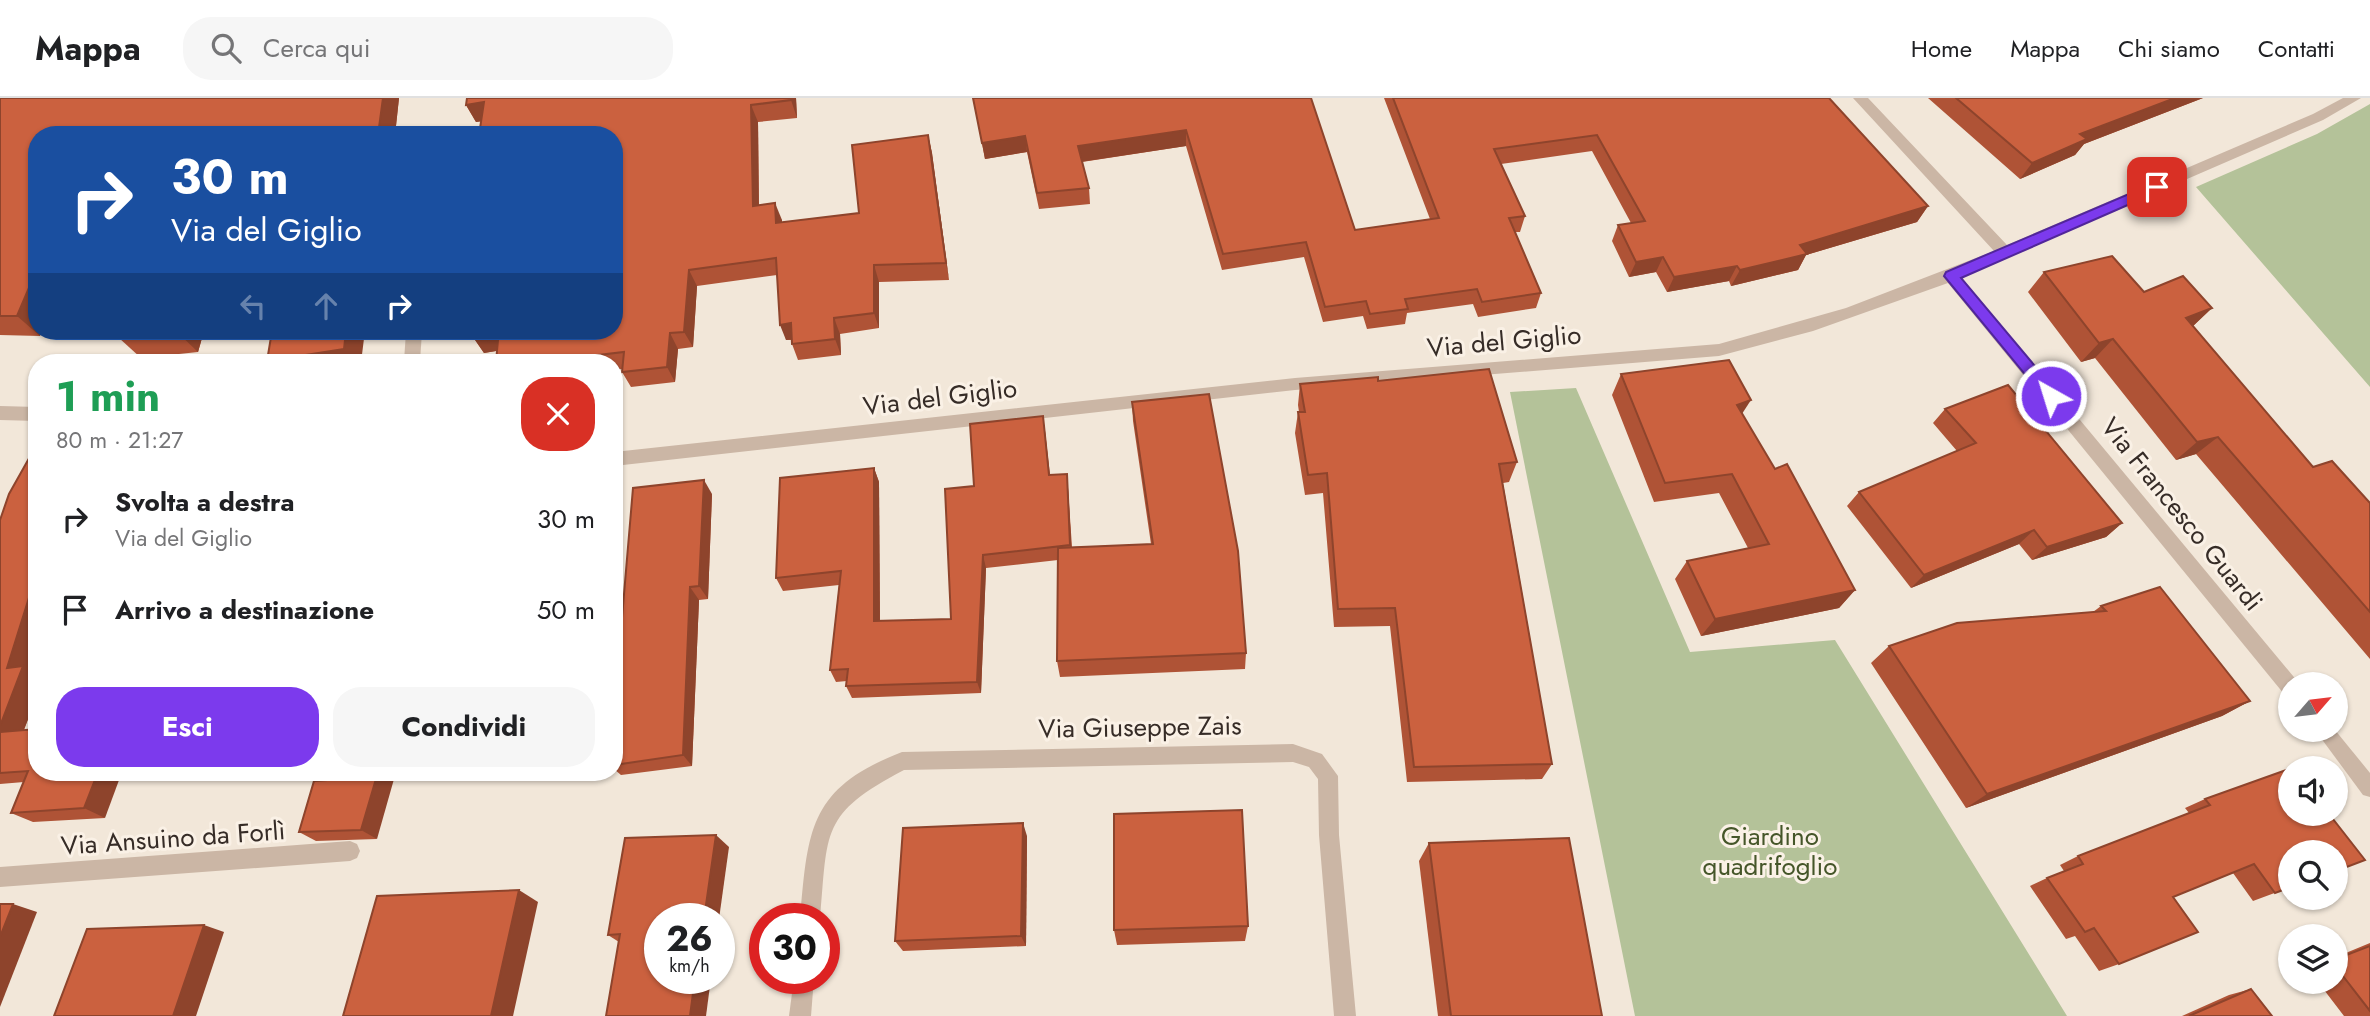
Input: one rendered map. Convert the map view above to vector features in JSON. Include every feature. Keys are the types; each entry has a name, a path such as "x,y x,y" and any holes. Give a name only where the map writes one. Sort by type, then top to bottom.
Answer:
{"street":[{"path":"1860,98 1900,137 2005,253"},
{"name":"Via del Giglio","path":"623,458 1295,384 1718,350 1759,341 1861,311 1951,276 2318,117 2354,98"},
{"name":"Via Francesco Guardi","path":"1951,276 2278,672"},
{"path":"0,413 28,414"},
{"path":"2334,742 2370,788"},
{"name":"Via Giuseppe Zais","path":"812,903 817,846 834,806 866,780 902,761 1293,753 1315,760 1328,776 1329,835 1345,1016"},
{"name":"Via Ansuino da Forlì","path":"0,877 350,851"},
{"path":"800,1016 802,994"}],"green space":[{"path":"2370,104 2370,387 2196,187 2317,134"},
{"name":"Giardino quadrifoglio","path":"1576,388 1690,652 1835,640 2067,1016 1635,1016 1510,392"}],"building":[{"path":"0,98 383,98 379,126 28,126 28,290 17,316 0,316"},
{"path":"467,98 791,98 751,105 753,206 775,203 776,223 859,213 852,145 928,135 946,263 874,265 874,313 834,318 835,339 792,344 791,323 780,325 776,258 689,270 684,332 670,333 667,367 623,372 624,352 497,354 498,340 623,340 623,126 480,126 484,102 466,105"},
{"path":"973,98 1311,98 1355,230 1439,218 1393,98 1829,98 1928,206 1800,245 1807,254 1740,270 1737,266 1674,277 1663,257 1636,262 1618,225 1645,221 1597,135 1494,149 1525,216 1509,218 1541,293 1482,302 1477,289 1405,299 1408,309 1370,314 1366,301 1325,307 1306,242 1223,254 1186,130 1078,146 1089,188 1037,193 1025,136 982,143"},
{"path":"1956,98 2175,98 2080,134 2087,139 2032,163"},
{"path":"2112,256 2144,292 2183,276 2212,308 2186,318 2313,467 2332,461 2370,503 2370,612 2218,437 2197,442 2113,339 2099,343 2044,272"},
{"path":"270,340 345,340 344,349 312,354 268,354"},
{"path":"1729,360 1751,400 1737,405 1775,469 1787,464 1855,590 1715,619 1687,561 1769,544 1732,474 1665,483 1621,374"},
{"path":"1489,369 1517,462 1499,464 1552,764 1414,767 1395,608 1338,609 1327,473 1308,475 1298,412 1305,412 1300,384 1378,377 1378,381"},
{"path":"2008,385 2122,523 2047,547 2034,530 1924,575 1859,492 1976,443 1945,409"},
{"path":"1209,394 1238,551 1246,653 1057,661 1058,548 1153,544 1132,402"},
{"path":"1043,416 1049,475 1067,474 1070,545 983,555 977,682 846,686 848,669 830,670 841,571 776,578 780,478 874,468 874,621 951,619 945,489 974,486 970,424"},
{"path":"28,460 28,601 7,668 23,666 0,726 0,520 9,494"},
{"path":"704,480 699,586 690,587 683,755 623,764 623,606 633,488"},
{"path":"2160,587 2250,701 1987,794 1889,646 1957,623 2106,611 2101,606"},
{"path":"28,730 28,771 0,773 0,732"},
{"path":"28,771 28,781 94,781 84,808 11,813"},
{"path":"2278,773 2278,826 2338,826 2365,860 2348,866 2348,840 2278,840 2278,892 2275,893 2254,864 2173,897 2198,932 2119,964 2094,928 2085,932 2047,878 2083,864 2078,856 2210,805 2205,799"},
{"path":"314,781 375,781 361,830 299,832"},
{"path":"1242,810 1248,926 1114,930 1114,814"},
{"path":"1023,823 1021,936 895,941 903,828"},
{"path":"716,835 706,903 644,903 644,994 693,994 690,1016 606,1016 620,934 608,935 625,838"},
{"path":"1569,838 1602,1016 1451,1016 1429,843"},
{"path":"519,890 491,1016 343,1016 377,896"},
{"path":"0,904 13,904 0,937"},
{"path":"204,925 173,1016 54,1016 87,929"},
{"path":"2370,946 2370,1011 2348,983 2348,954"},
{"path":"2251,989 2272,1016 2189,1016"}],"route":[{"path":"2051,396 1951,276 2157,187"}]}
